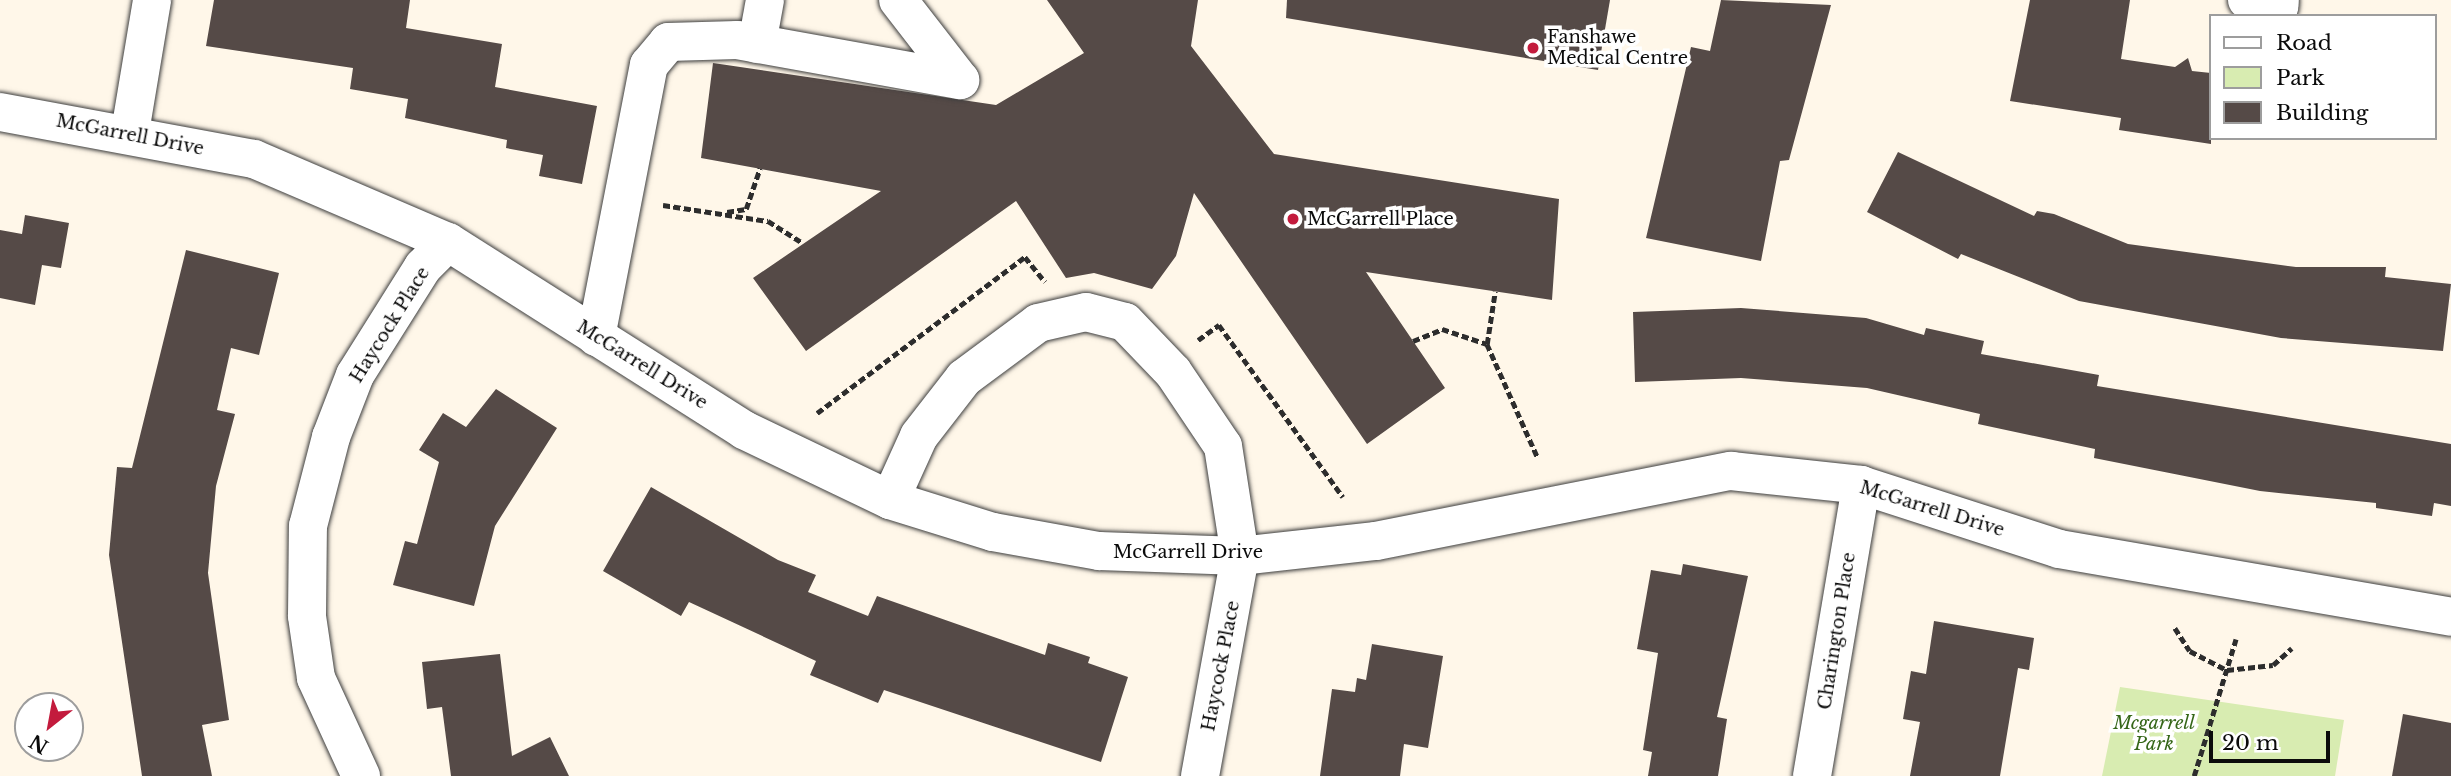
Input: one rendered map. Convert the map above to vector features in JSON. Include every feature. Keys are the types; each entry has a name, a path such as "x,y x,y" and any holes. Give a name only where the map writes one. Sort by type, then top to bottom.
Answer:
{"street":[{"path":"130,132 152,0"},
{"path":"757,44 765,0"},
{"path":"596,337 649,65 668,42 757,44 960,80 898,0"},
{"path":"2247,0 2279,6 2280,0"},
{"name":"McGarrell Drive","path":"0,112 130,132 254,159 448,243 744,430 890,500 993,532 1099,551 1240,556 1376,541 1731,471 1861,485 2059,549 2451,617"},
{"name":"Haycock Place","path":"361,776 316,677 307,616 308,526 355,375 424,267 448,243"},
{"name":"Haycock Place","path":"890,500 915,443 964,378 1038,323 1086,312 1125,322 1173,372 1223,446 1240,556 1200,776"},
{"name":"Charington Place","path":"1812,776 1861,485"}],"path":[{"path":"722,213 746,209 760,168"},
{"path":"623,200 768,221 793,230 803,243"},
{"path":"817,413 1025,257"},
{"path":"1495,292 1487,344 1538,458"},
{"path":"1413,341 1442,329 1487,344"},
{"path":"2175,628 2190,652 2227,670 2273,665 2292,648"},
{"path":"2194,776 2236,639"}],"green space":[{"name":"Mcgarrell Park","path":"2120,687 2344,720 2335,776 2102,776"}],"building":[{"path":"214,0 410,0 406,28 502,44 495,87 597,106 582,184 539,176 543,155 506,148 507,140 405,118 408,99 350,89 353,68 206,46"},
{"name":"McGarrell Place","path":"1047,0 1198,0 1191,46 1274,154 1559,199 1552,300 1366,272 1445,388 1367,444 1194,193 1176,256 1152,289 1094,273 1066,278 1016,201 806,351 753,278 881,191 701,158 713,63 996,105 1084,53"},
{"name":"Fanshawe Medical Centre","path":"1287,0 1610,0 1598,70 1286,18"},
{"path":"1721,0 1831,5 1789,160 1780,161 1761,261 1646,238 1691,47 1710,51"},
{"path":"2030,0 2130,0 2121,59 2175,67 2188,58 2192,71 2210,73 2211,144 2119,130 2121,118 2010,101"},
{"path":"1898,152 2034,216 2037,211 2054,214 2128,244 2296,267 2386,267 2385,277 2451,284 2443,351 2281,338 2079,301 1961,254 1958,259 1867,212"},
{"path":"25,215 69,223 61,268 42,265 35,305 0,298 0,230 22,234"},
{"path":"186,250 279,273 259,355 231,348 217,410 235,414 216,486 208,573 229,720 202,725 212,776 142,776 109,555 117,467 132,468"},
{"path":"1741,308 1866,318 1924,335 1926,328 1984,341 1981,354 2099,375 2097,386 2451,444 2451,506 2434,503 2432,516 2376,508 2376,503 2260,491 2094,458 2095,449 1978,424 1980,414 1867,388 1741,378 1635,382 1633,312"},
{"path":"496,389 557,428 495,526 474,606 393,585 405,541 417,544 439,462 419,450 443,413 466,427"},
{"path":"651,487 778,560 816,575 808,592 868,616 877,596 1045,655 1048,643 1090,657 1088,663 1128,677 1101,762 884,690 878,703 810,675 816,661 689,602 681,616 603,571"},
{"path":"1683,564 1748,576 1717,717 1727,719 1718,776 1648,776 1652,752 1643,750 1658,653 1637,649 1651,570 1681,575"},
{"path":"1934,621 2034,638 2029,670 2018,668 2000,776 1910,776 1920,722 1903,719 1911,671 1926,674"},
{"path":"1372,644 1443,656 1428,748 1404,744 1400,776 1320,776 1332,689 1355,692 1357,678 1366,680"},
{"path":"500,654 512,756 550,737 569,776 451,776 442,707 427,709 422,662"},
{"path":"2403,714 2451,723 2451,776 2392,776"}],"place":[{"name":"Fanshawe Medical Centre","path":"1533,48"},
{"name":"McGarrell Place","path":"1293,219"}]}
